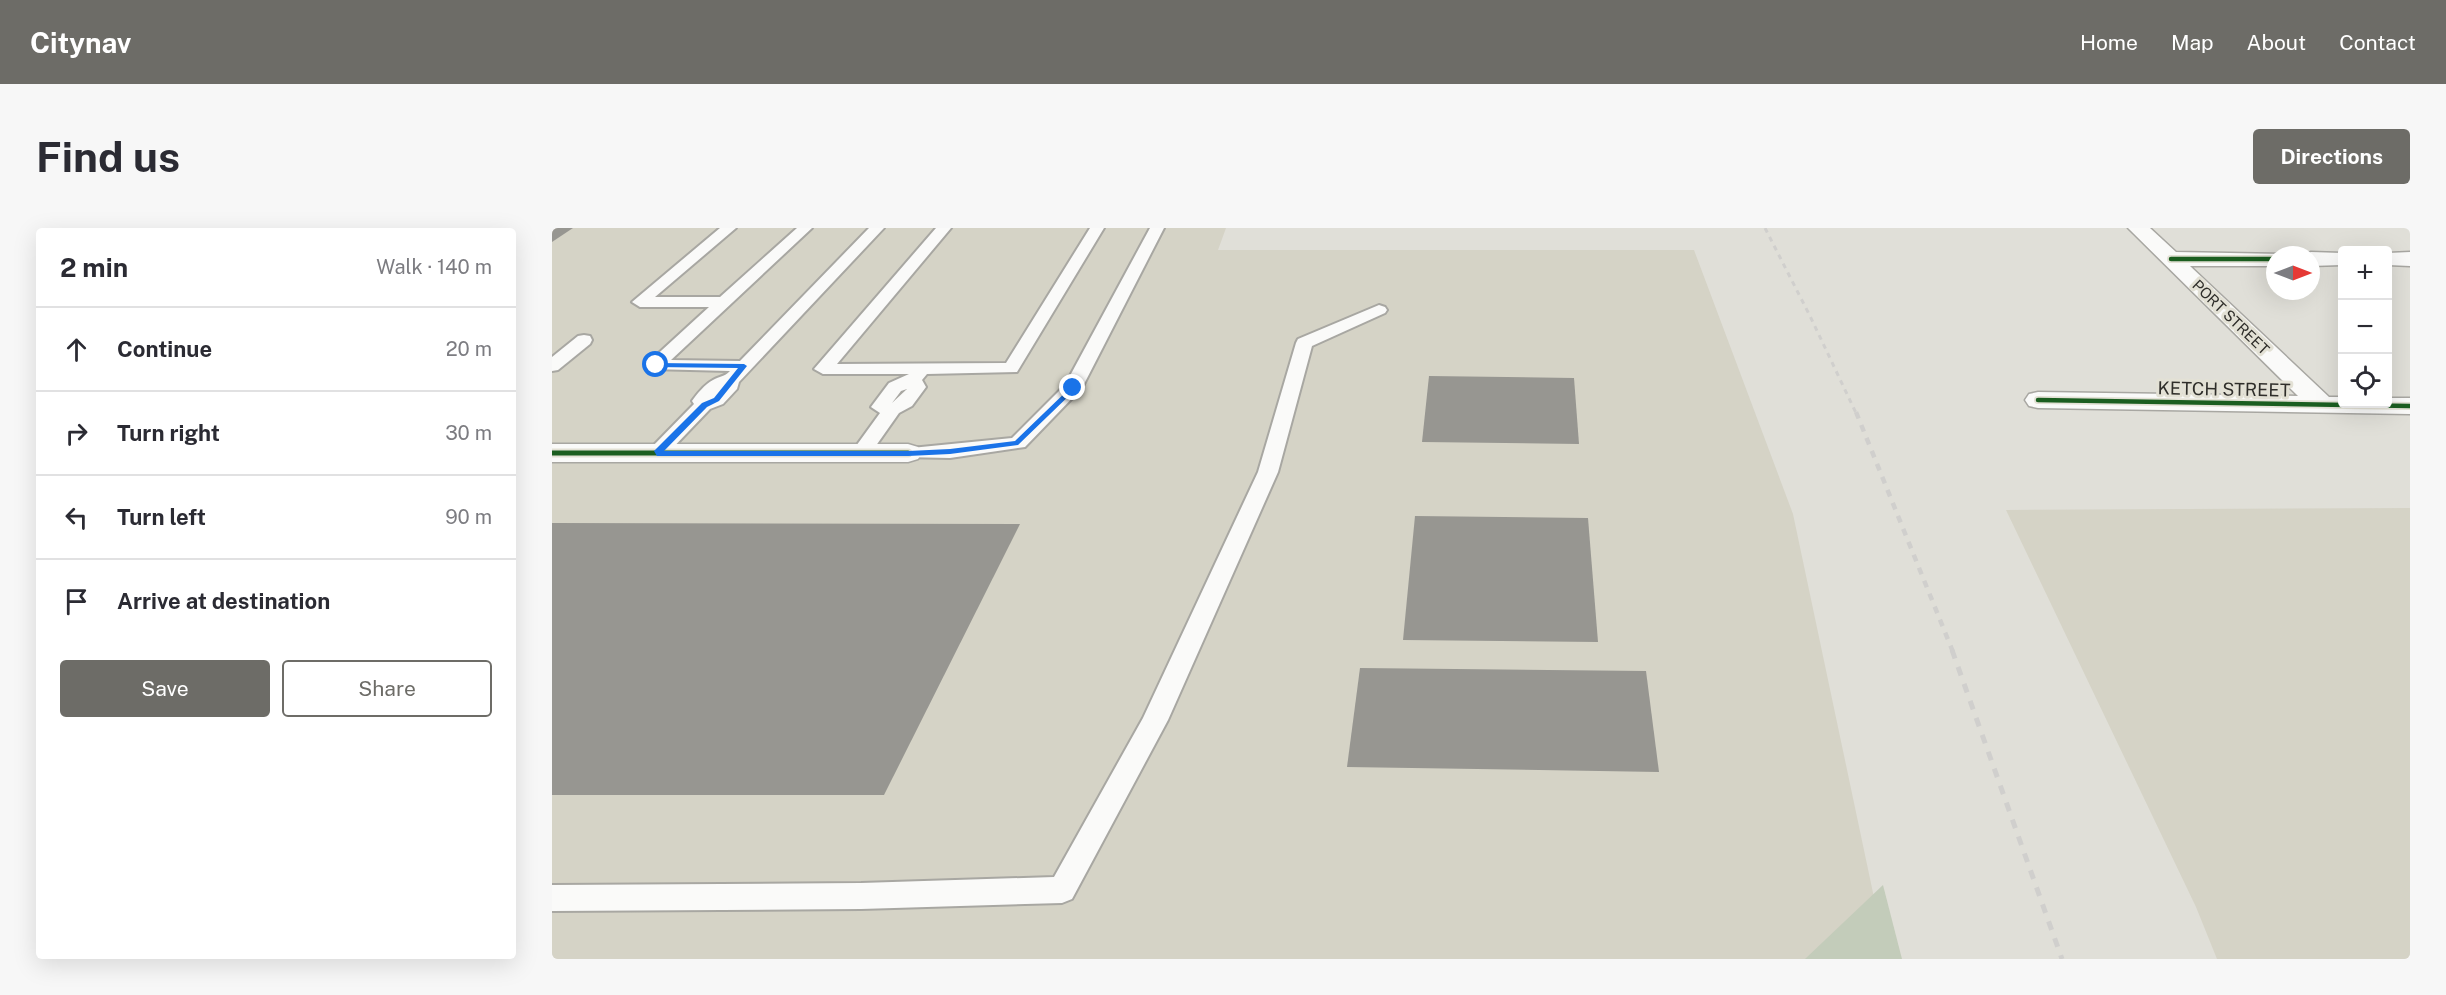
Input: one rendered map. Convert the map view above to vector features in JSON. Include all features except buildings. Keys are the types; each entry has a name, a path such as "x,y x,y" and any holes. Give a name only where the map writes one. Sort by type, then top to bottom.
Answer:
{"street":[{"name":"PORT STREET","path":"2138,228 2323,406"},
{"path":"2171,260 2266,259"},
{"path":"2320,259 2338,259"},
{"path":"2392,259 2410,259"},
{"name":"KETCH STREET","path":"2038,400 2410,406"},
{"path":"552,453 908,453"}],"lane":[{"path":"724,302 640,302 729,228"},
{"path":"744,366 656,365 805,228"},
{"path":"657,453 704,405 717,400 731,385 730,381 877,228"},
{"path":"944,228 823,369 918,374 1011,368 1097,228"},
{"path":"908,453 950,452 1018,443 1073,388 1157,228"},
{"path":"552,898 861,896 1062,890 1155,720 1268,472 1304,343 1379,310"},
{"path":"552,366 584,339"},
{"path":"861,453 891,411 880,407 895,387 918,374"}],"shaded area":[{"path":"552,228 1226,228 1218,250 1694,250 1793,514 1887,959 552,959"},
{"path":"2410,508 2410,959 2217,959 2196,907 2006,510"}],"green space":[{"path":"1883,885 1902,959 1805,959"}],"railway":[{"path":"1765,228 1856,413"},
{"path":"1856,412 1953,652"},
{"path":"1952,650 2062,959"}],"cycle path":[{"path":"2171,259 2266,259"},
{"path":"2038,400 2410,406"},
{"path":"552,453 908,453"}],"route":[{"path":"656,365 744,366 717,400 704,405 657,453 950,452 1018,443 1073,388"}]}
